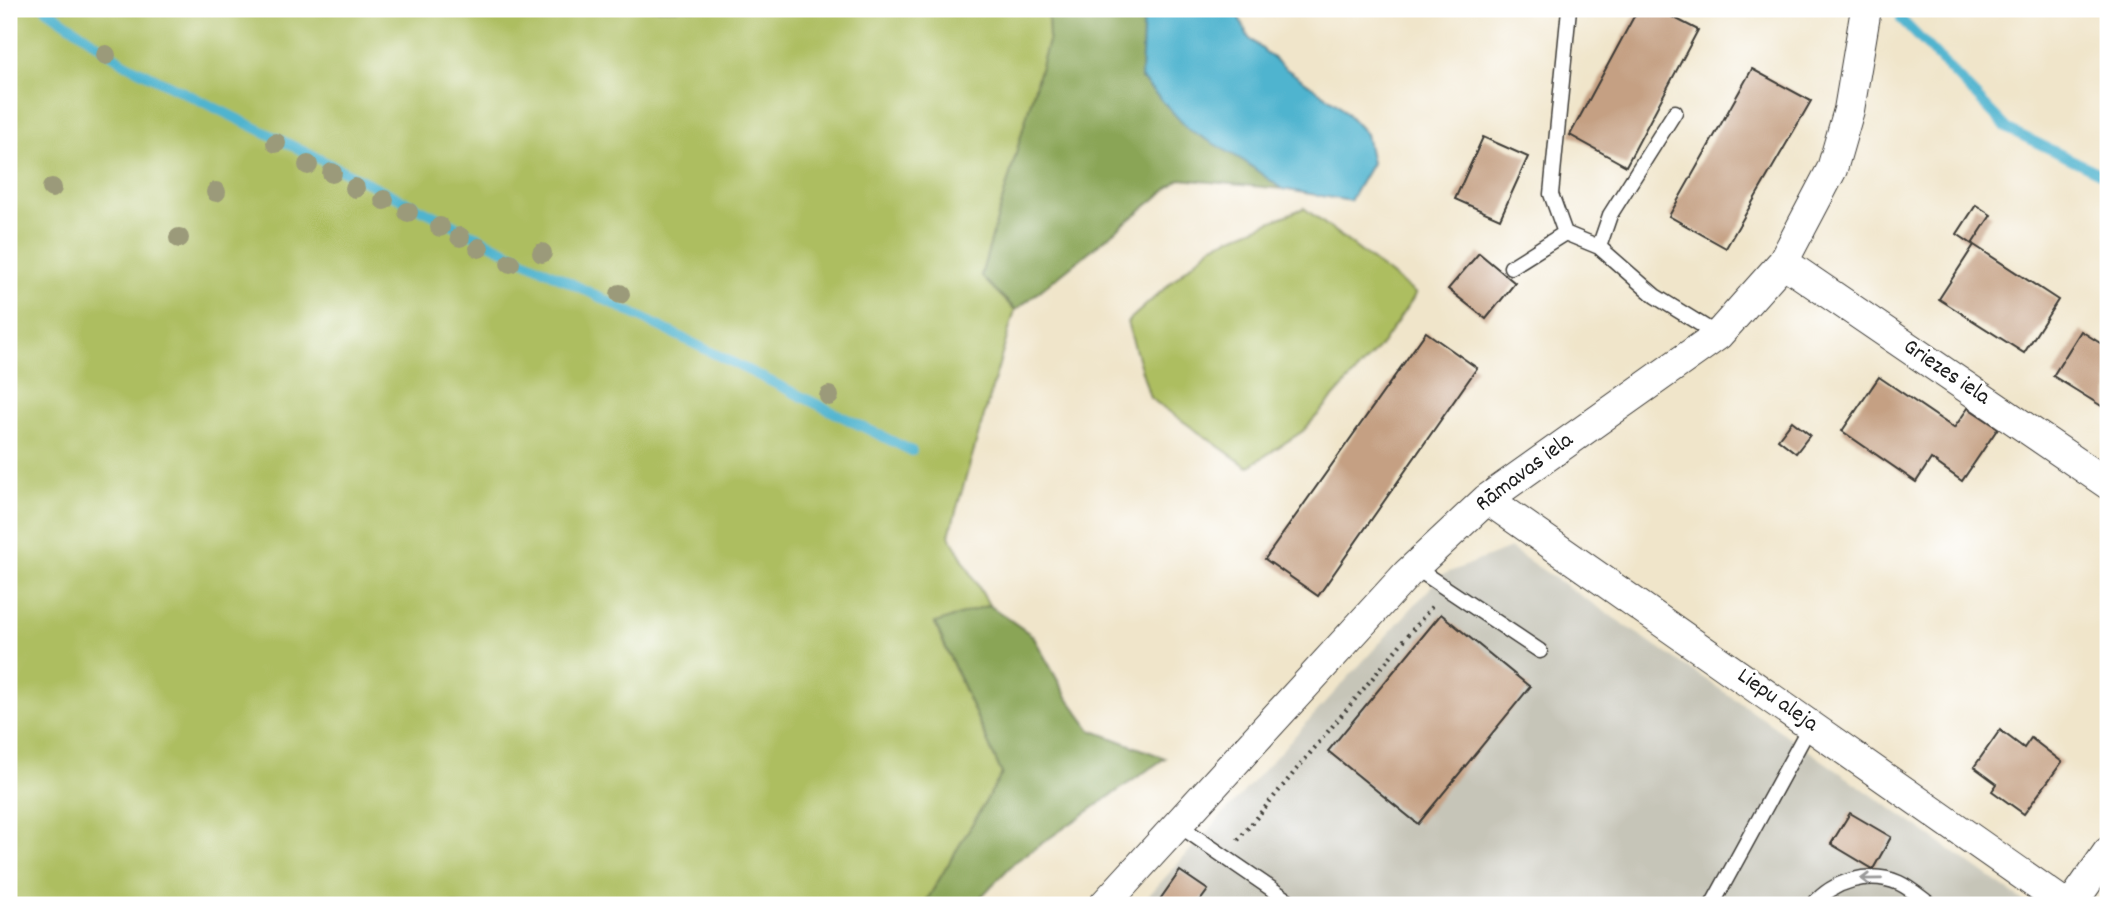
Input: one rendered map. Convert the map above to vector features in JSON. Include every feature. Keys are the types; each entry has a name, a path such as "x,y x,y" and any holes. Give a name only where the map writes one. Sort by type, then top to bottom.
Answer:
{"street":[{"name":"Rāmavas iela","path":"1104,905 1414,567 1487,499 1718,335 1783,262 1832,169 1849,110 1866,9"},
{"name":"Griezes iela","path":"1783,262 2108,484"},
{"name":"Liepu aleja","path":"1487,499 2069,905"},
{"path":"2069,905 2108,852"}],"lane":[{"path":"1569,9 1550,194 1565,233 1598,247 1655,296 1718,335"},
{"path":"1598,247 1610,215 1675,112"},
{"path":"1510,267 1565,233"},
{"path":"1414,567 1540,651"},
{"path":"1712,905 1811,724"},
{"path":"1177,824 1295,905"},
{"path":"1813,905 1838,884 1876,877 1899,883 1931,905"}],"path":[{"path":"1224,857 1447,589"}],"shaded area":[{"path":"1510,548 1739,702 2029,905 1140,905 1442,575"}],"green space":[{"path":"9,9 1048,9 1049,38 981,276 1015,310 949,535 989,605 935,624 1002,774 924,905 9,905"},
{"path":"1048,9 1144,9 1141,79 1282,189 1180,179 1016,310 981,276 1049,38"},
{"path":"1304,208 1416,294 1382,344 1303,431 1248,467 1150,398 1127,322 1213,245"},
{"path":"989,605 1033,636 1067,697 1091,730 1165,758 1015,862 973,905 924,905 1002,774 935,623"}],"water":[{"path":"1144,9 1235,9 1249,38 1285,68 1339,105 1366,134 1372,163 1350,201 1282,189 1244,161 1188,129 1141,78"}],"building":[{"path":"1638,9 1657,9 1698,30 1626,166 1570,135"},
{"path":"1752,69 1811,101 1726,248 1669,216"},
{"path":"1483,137 1528,157 1500,219 1455,199"},
{"path":"1976,205 1991,215 1972,244 1957,234"},
{"path":"1974,245 2058,300 2024,353 1939,299"},
{"path":"1479,253 1515,283 1486,319 1448,289"},
{"path":"2081,331 2108,348 2108,410 2053,376"},
{"path":"1426,332 1477,368 1318,596 1265,559"},
{"path":"1879,377 1954,428 1968,408 1998,428 1962,481 1931,459 1916,482 1842,431"},
{"path":"1792,421 1810,435 1796,453 1778,439"},
{"path":"1441,614 1530,687 1418,824 1328,751"},
{"path":"2000,730 2024,748 2031,738 2062,762 2024,814 1992,791 1997,784 1974,767"},
{"path":"1850,813 1891,837 1873,869 1831,844"},
{"path":"1180,871 1208,890 1197,905 1156,905"}],"waterway":[{"path":"46,9 126,64 912,451"},
{"path":"1901,19 2008,129 2108,177"}]}
